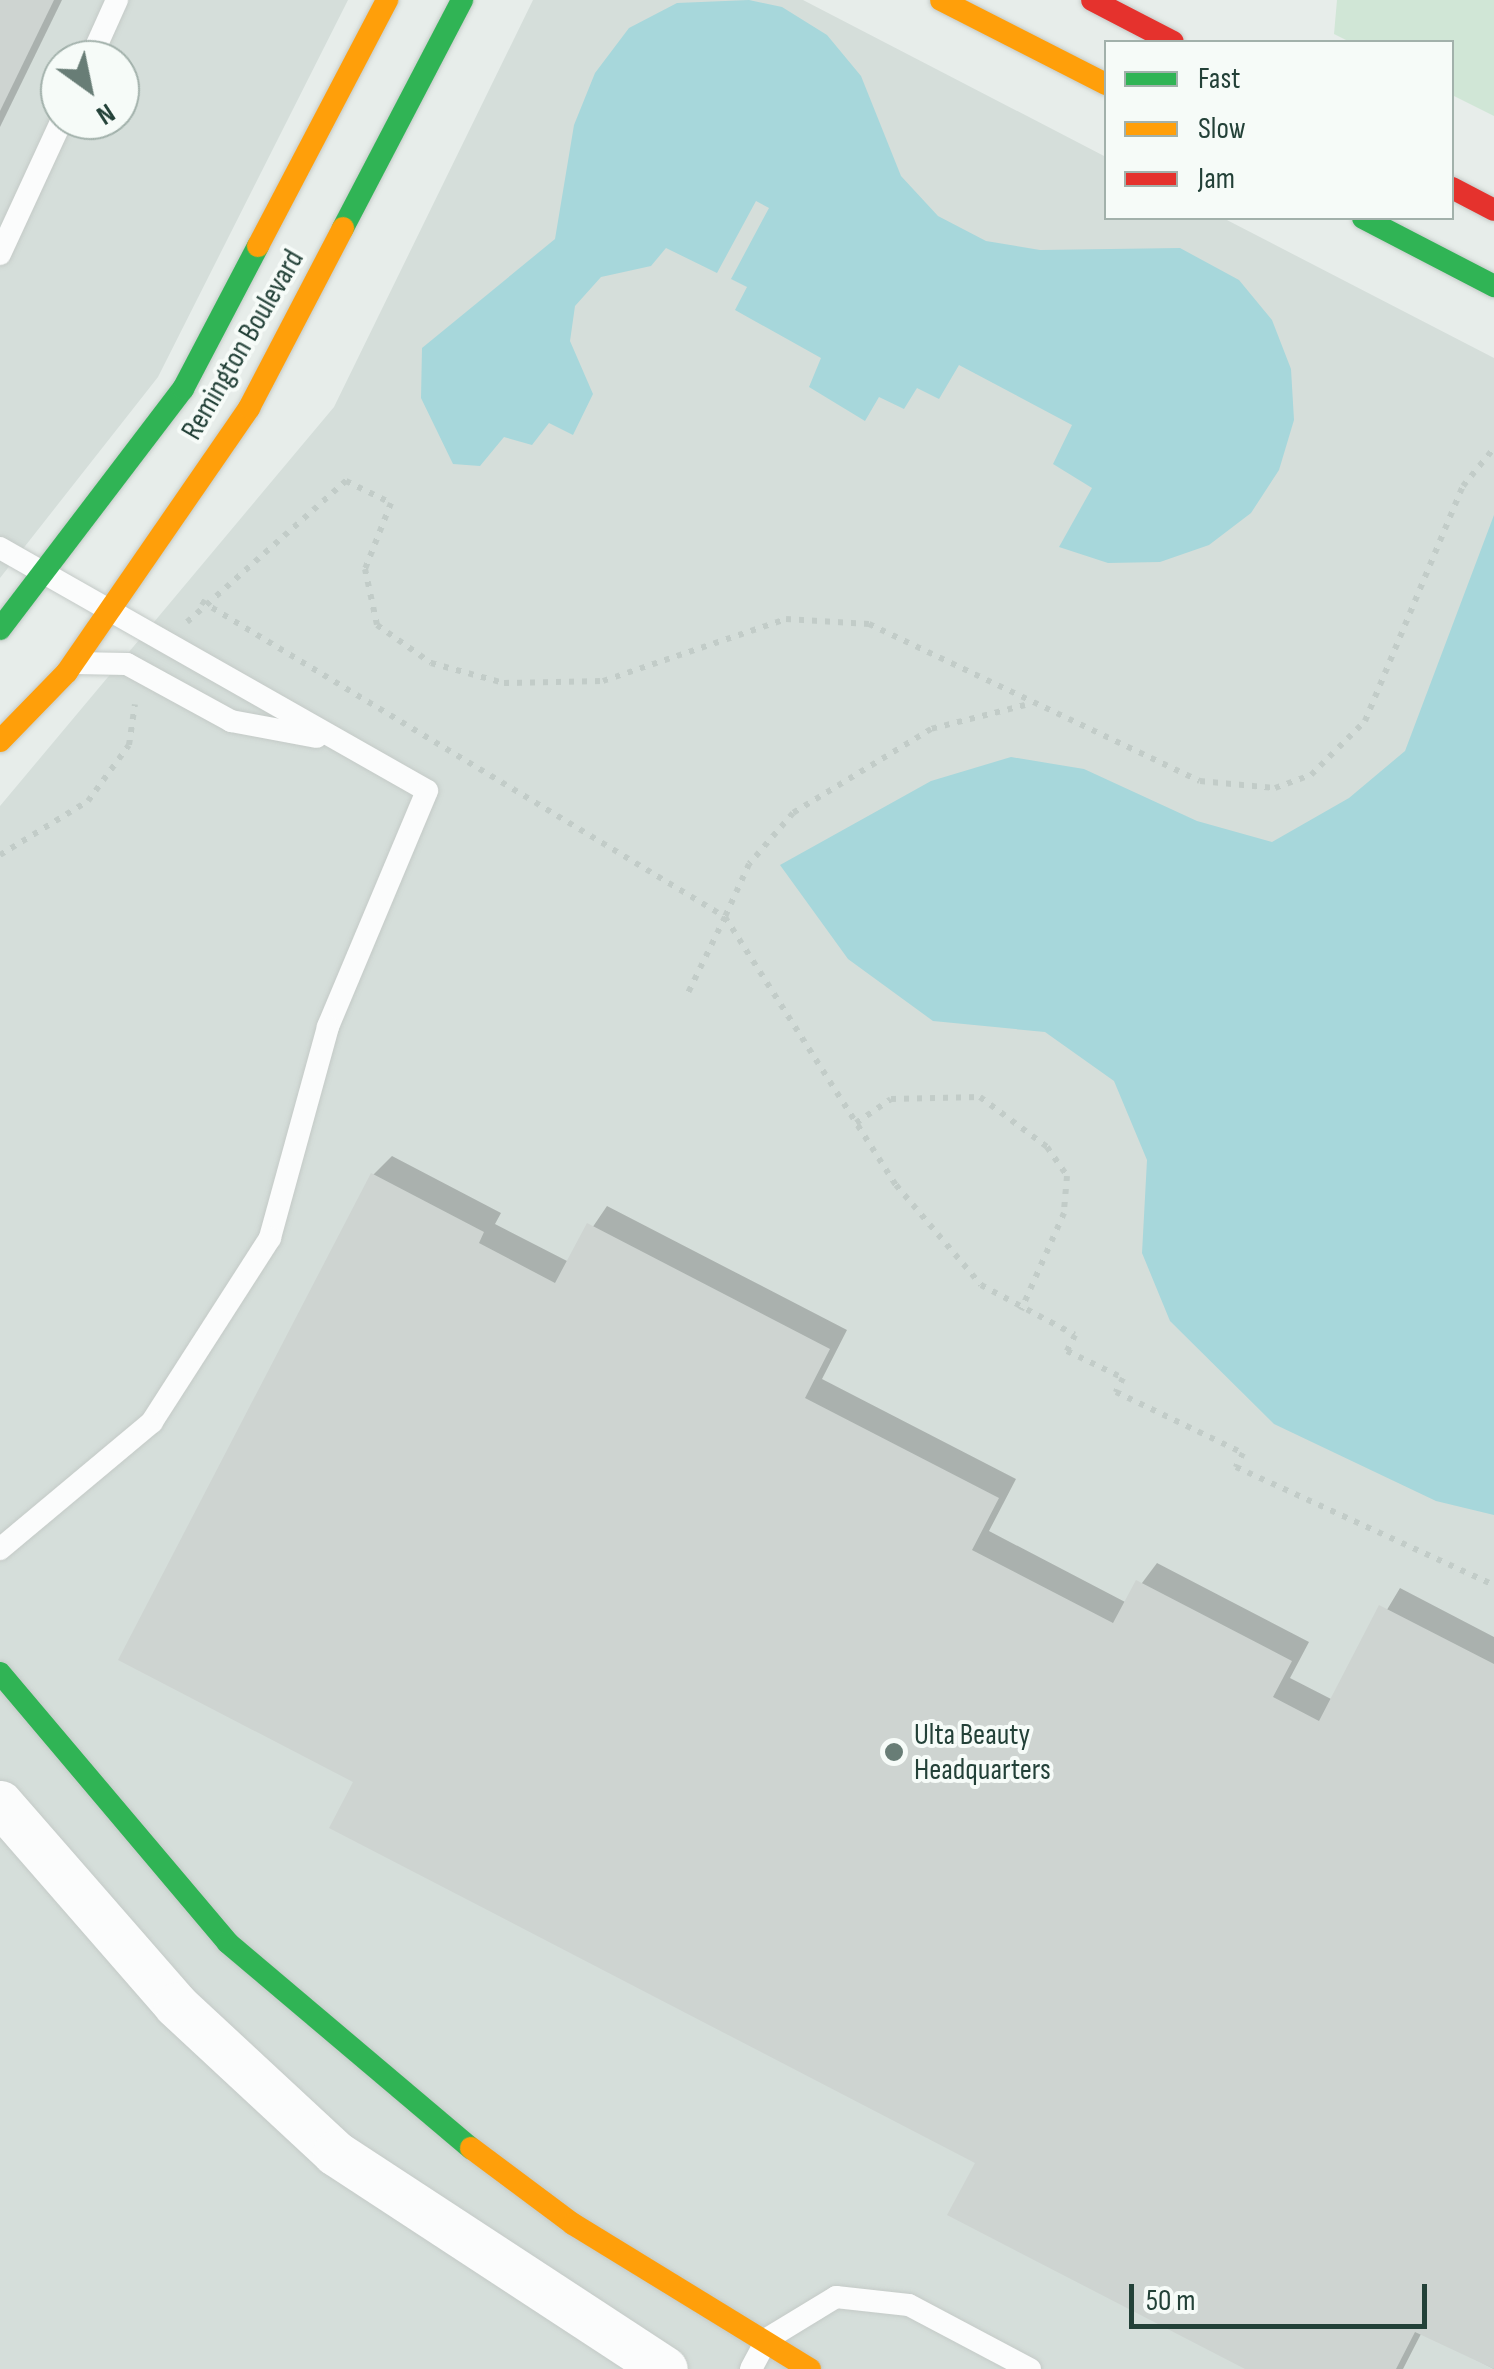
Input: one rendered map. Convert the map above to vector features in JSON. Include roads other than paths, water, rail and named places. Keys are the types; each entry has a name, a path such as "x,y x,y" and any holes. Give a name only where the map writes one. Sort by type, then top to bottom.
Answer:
{"street":[{"name":"Remington Boulevard","path":"0,629 184,390 387,0"},
{"name":"Remington Boulevard","path":"0,741 74,663 249,408 462,0"},
{"path":"941,0 1104,83"},
{"path":"1092,0 1169,40"},
{"path":"1454,189 1494,210"},
{"path":"1367,220 1494,286"},
{"path":"0,1673 104,1806 228,1943 388,2087 573,2224 767,2339 810,2369"},
{"path":"0,1803 176,2006 335,2152 666,2369"}],"lane":[{"path":"99,40 117,0"},
{"path":"0,254 53,140"},
{"path":"0,548 427,792 328,1028 270,1238 152,1422 0,1549"},
{"path":"74,663 127,664 230,721 335,740"},
{"path":"750,2369 767,2339 836,2297 908,2306 1030,2369"}],"water":[{"path":"749,0 782,7 827,35 861,76 901,176 938,216 986,241 1040,250 1180,248 1239,280 1272,320 1291,369 1294,420 1279,470 1251,513 1209,545 1160,562 1108,563 1059,547 1092,488 1053,464 1072,425 959,365 939,399 917,388 904,409 879,397 865,421 809,387 821,358 735,310 747,287 731,279 769,208 756,201 717,273 666,248 651,266 601,277 575,306 570,341 593,394 573,435 549,423 532,445 504,437 480,466 453,464 421,398 422,348 555,239 574,125 595,73 629,28 677,3"},
{"path":"1494,515 1494,1515 1436,1501 1274,1424 1170,1321 1142,1253 1147,1160 1114,1081 1045,1032 933,1021 848,959 780,865 931,781 1011,757 1084,769 1197,821 1272,842 1349,798 1405,751"}],"place":[{"name":"Ulta Beauty Headquarters","path":"894,1752"}]}
